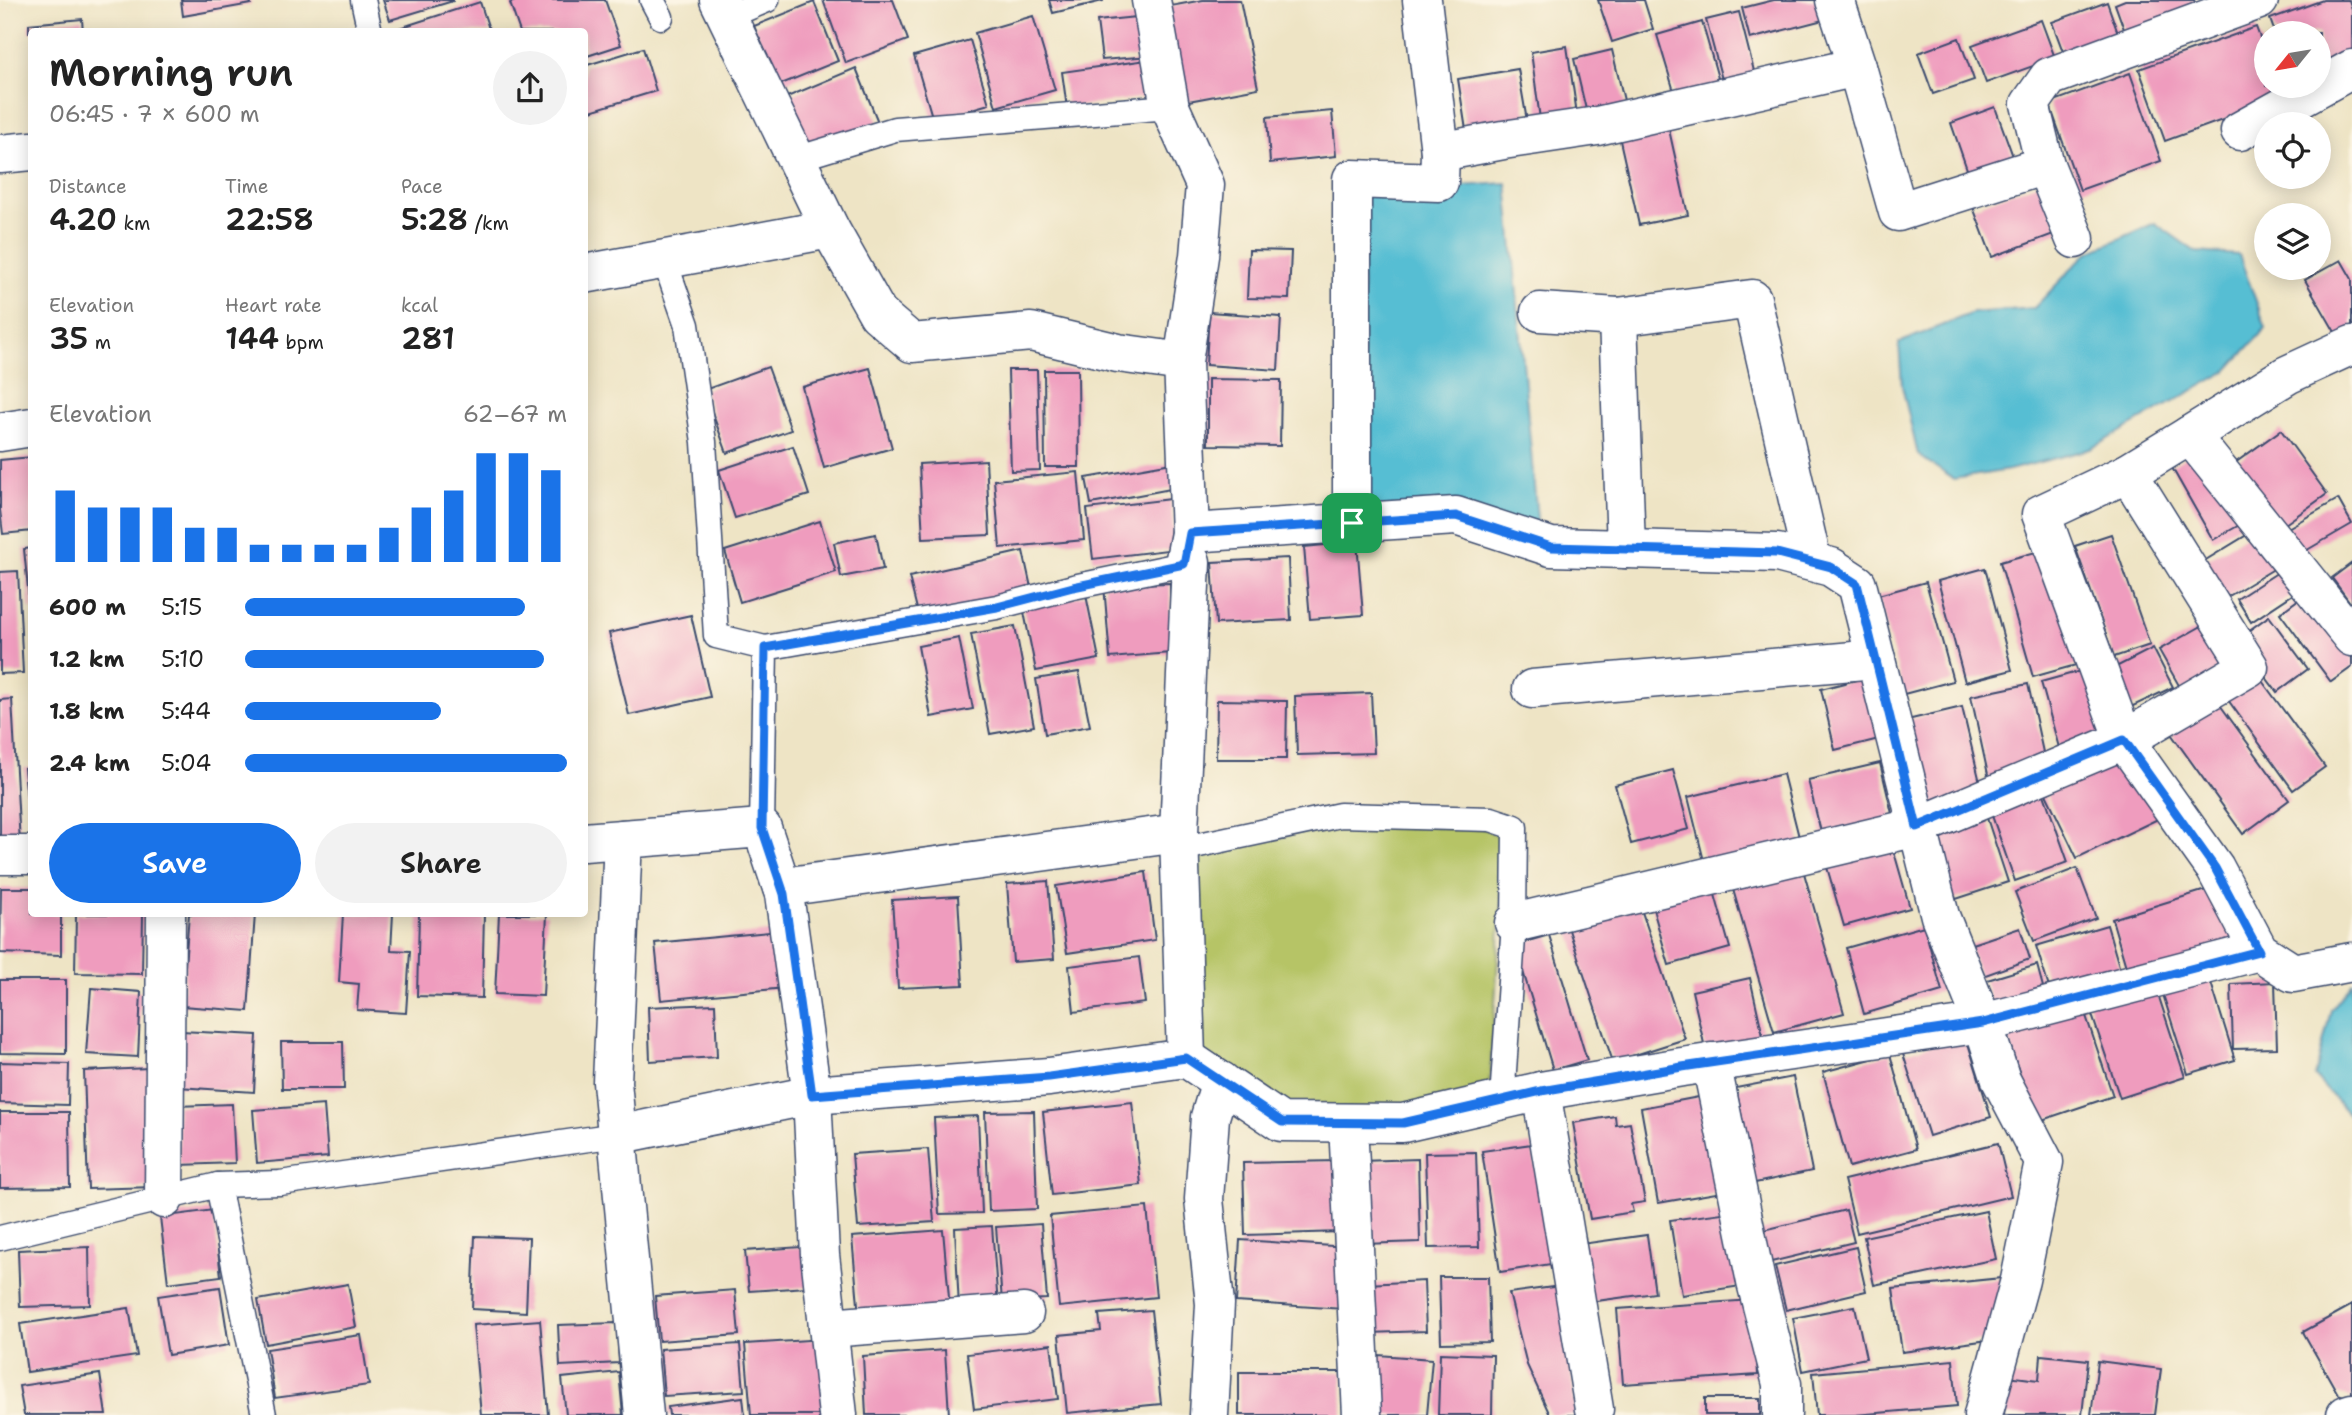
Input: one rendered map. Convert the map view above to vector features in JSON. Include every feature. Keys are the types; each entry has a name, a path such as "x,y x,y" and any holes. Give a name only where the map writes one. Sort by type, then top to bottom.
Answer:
{"street":[{"path":"1151,0 1170,107 1205,185 1199,256 1183,362 1187,548 1191,562 1180,841 1186,1058"},
{"path":"1352,523 1352,179 1439,182 1440,152 1422,0"},
{"path":"1835,0 1898,212 2045,165"},
{"path":"2075,239 2045,165 2031,104 2049,76 2259,0"},
{"path":"723,9 830,229 878,314 912,343 1031,332 1118,353 1183,362"},
{"path":"1440,152 1597,126 1857,67"},
{"path":"2240,131 2352,69"},
{"path":"0,154 28,151"},
{"path":"588,273 830,229"},
{"path":"1540,312 1618,317 1752,299 1812,561"},
{"path":"1618,317 1626,549"},
{"path":"2352,345 2287,375 2128,473 2041,514 2124,740 2215,868 2259,951 2293,973 2352,962"},
{"path":"0,432 28,428"},
{"path":"2190,435 2352,637"},
{"path":"1514,923 1917,827 2124,740 2249,667 2128,473"},
{"path":"1187,548 1352,523 1456,516 1551,547 1777,553 1831,567 1857,584 1940,916 1983,1023 2001,1080 2044,1161 2020,1280 1983,1415"},
{"path":"1532,689 1876,659"},
{"path":"588,842 762,828 782,887 812,1095 820,1255 838,1415"},
{"path":"623,839 612,1082 644,1415"},
{"path":"782,887 1180,841"},
{"path":"0,855 28,855"},
{"path":"164,1199 166,917"},
{"path":"617,1135 812,1095 1049,1077 1186,1058 1282,1122 1403,1123 1541,1091 1711,1062 1983,1023 2259,951"},
{"path":"1711,1062 1756,1282 1782,1384 1782,1415"},
{"path":"1209,1415 1214,1304 1204,1199 1210,1117 1221,1081"},
{"path":"1541,1091 1594,1409"},
{"path":"1348,1123 1362,1415"},
{"path":"828,1328 1024,1313"},
{"path":"2346,1415 2352,1413"}],"lane":[{"path":"363,0 369,28"},
{"path":"723,9 768,0"},
{"path":"796,159 895,129 1170,107"},
{"path":"664,259 687,325 704,442 716,636 765,648 997,607 1073,587 1187,548"},
{"path":"762,828 765,648"},
{"path":"1180,841 1340,815 1491,819 1515,827 1514,923 1502,1100"},
{"path":"0,1238 218,1185 279,1183 617,1135"},
{"path":"218,1185 264,1415"}],"green space":[{"path":"1333,824 1481,827 1506,839 1489,1091 1402,1115 1285,1110 1198,1051 1189,860"}],"water":[{"path":"1507,183 1538,530 1363,511 1362,192"},
{"path":"2155,223 2196,252 2239,255 2266,328 2227,371 2090,449 2009,470 1953,479 1918,455 1902,386 1899,343 1972,313 2034,308 2087,253"},
{"path":"2352,983 2352,1118 2315,1077 2331,1010"}],"building":[{"path":"181,0 250,0 251,4 183,16"},
{"path":"383,0 453,0 453,1 390,20"},
{"path":"517,0 605,0 621,45 588,56 588,28 519,28 510,3"},
{"path":"823,0 893,0 908,40 846,63"},
{"path":"1049,0 1103,0 1103,1 1053,13"},
{"path":"1203,0 1240,0 1258,88 1183,102 1165,7"},
{"path":"1598,0 1644,0 1653,29 1612,42"},
{"path":"1774,0 1818,0 1823,20 1750,39 1742,8"},
{"path":"2125,0 2194,0 2201,18 2129,43 2115,4"},
{"path":"2323,0 2349,0 2352,9 2352,58 2331,66 2331,21 2270,19"},
{"path":"480,2 489,28 399,28"},
{"path":"814,2 838,61 779,85 754,26"},
{"path":"2107,2 2122,45 2068,65 2052,22"},
{"path":"1739,12 1756,79 1724,87 1706,20"},
{"path":"1033,16 1055,90 996,107 975,33"},
{"path":"1146,16 1150,56 1102,60 1097,21"},
{"path":"82,19 83,28 29,28 29,24"},
{"path":"2041,20 2055,58 1986,83 1972,45"},
{"path":"1702,22 1720,85 1676,98 1657,35"},
{"path":"2254,28 2254,98 2283,98 2165,141 2139,69"},
{"path":"1959,38 1974,80 1933,94 1918,53"},
{"path":"970,40 989,104 933,120 914,56"},
{"path":"1567,46 1577,114 1540,119 1531,52"},
{"path":"643,48 656,91 588,112 588,65"},
{"path":"1612,50 1626,109 1588,118 1574,59"},
{"path":"1154,59 1159,95 1067,108 1062,72"},
{"path":"856,68 878,122 809,151 787,97"},
{"path":"1518,69 1527,121 1466,130 1458,79"},
{"path":"2130,73 2161,161 2080,190 2049,103"},
{"path":"1995,107 2015,162 1970,178 1951,123"},
{"path":"1332,111 1336,156 1270,163 1267,117"},
{"path":"1668,125 1688,215 1639,225 1619,136"},
{"path":"2041,182 2059,232 1992,257 1973,207"},
{"path":"1249,250 1291,251 1289,299 1247,298"},
{"path":"2341,260 2352,279 2352,341 2343,346 2305,280 2331,280 2331,266"},
{"path":"1209,312 1281,317 1278,370 1206,365"},
{"path":"768,367 791,430 727,453 704,390"},
{"path":"870,368 892,448 824,468 802,387"},
{"path":"1008,370 1037,370 1040,470 1011,471"},
{"path":"1044,370 1078,370 1079,467 1045,467"},
{"path":"1208,379 1281,380 1280,446 1208,445"},
{"path":"2281,430 2327,494 2274,532 2228,468"},
{"path":"793,446 809,495 735,518 719,470"},
{"path":"2200,449 2243,523 2213,540 2171,466"},
{"path":"28,457 28,531 3,534 0,460"},
{"path":"986,460 990,535 923,538 919,464"},
{"path":"1172,463 1176,488 1091,504 1086,478"},
{"path":"1078,472 1084,540 1000,548 994,480"},
{"path":"1170,499 1176,549 1093,559 1087,509"},
{"path":"2338,499 2352,524 2295,557 2281,532"},
{"path":"820,521 836,572 740,602 725,551"},
{"path":"2260,527 2282,564 2214,605 2191,569"},
{"path":"876,534 883,569 841,577 834,543"},
{"path":"2111,534 2150,645 2114,657 2075,546"},
{"path":"1357,542 1363,615 1310,619 1304,547"},
{"path":"28,548 28,589 24,549"},
{"path":"2050,548 2083,663 2033,677 2000,562"},
{"path":"1023,551 1032,592 919,617 909,577"},
{"path":"1288,558 1291,620 1216,624 1212,562"},
{"path":"2352,563 2352,605 2332,578"},
{"path":"2289,565 2304,587 2251,622 2237,599"},
{"path":"1985,568 2012,670 1965,682 1938,581"},
{"path":"18,571 23,673 0,674 0,572"},
{"path":"1926,582 1953,681 1904,694 1878,595"},
{"path":"1170,583 1170,653 1110,658 1104,585"},
{"path":"2310,591 2352,647 2352,667 2331,682 2280,613"},
{"path":"1086,595 1099,659 1036,671 1023,607"},
{"path":"691,615 710,697 629,715 609,633"},
{"path":"2269,616 2308,669 2277,692 2237,639"},
{"path":"2216,618 2243,667 2186,698 2159,650"},
{"path":"1015,626 1034,726 990,734 971,634"},
{"path":"959,638 973,709 931,717 918,646"},
{"path":"2153,648 2173,687 2131,707 2112,669"},
{"path":"2095,667 2114,740 2061,755 2041,682"},
{"path":"2254,670 2325,767 2293,790 2223,693"},
{"path":"1079,672 1090,726 1045,734 1036,679"},
{"path":"1864,678 1879,739 1835,750 1821,689"},
{"path":"2028,684 2046,766 1989,779 1971,696"},
{"path":"1371,693 1374,753 1297,755 1295,696"},
{"path":"2215,698 2289,800 2243,834 2169,731"},
{"path":"12,699 20,844 0,845 0,700"},
{"path":"1217,700 1287,701 1286,759 1216,759"},
{"path":"1962,707 1983,795 1923,809 1903,721"},
{"path":"2128,754 2160,818 2077,858 2046,794"},
{"path":"1880,763 1894,822 1823,840 1808,780"},
{"path":"24,768 28,768 28,808"},
{"path":"1673,770 1689,829 1631,844 1615,785"},
{"path":"1783,774 1801,845 1706,869 1688,797"},
{"path":"2042,789 2068,862 2015,881 1989,807"},
{"path":"1984,809 2008,882 1950,901 1926,828"},
{"path":"1890,838 1910,908 1844,926 1824,857"},
{"path":"1802,866 1844,1013 1774,1032 1732,886"},
{"path":"2077,868 2096,918 2034,941 2015,892"},
{"path":"1146,872 1155,940 1067,953 1056,886"},
{"path":"1048,881 1054,959 1013,962 1007,884"},
{"path":"1712,884 1730,948 1669,965 1651,902"},
{"path":"2222,885 2240,944 2129,977 2112,919"},
{"path":"1,888 28,888 28,917 61,917 61,955 0,953"},
{"path":"958,896 963,985 898,988 892,900"},
{"path":"1640,906 1685,1039 1613,1062 1569,930"},
{"path":"76,917 143,917 142,974 75,973"},
{"path":"189,917 255,917 248,1011 182,1006"},
{"path":"343,917 393,917 391,950 410,951 406,1013 357,1010 359,984 339,982"},
{"path":"419,917 484,917 482,998 417,996"},
{"path":"499,917 547,917 543,996 495,994"},
{"path":"2107,925 2121,973 2051,994 2036,946"},
{"path":"1924,926 1942,991 1864,1014 1846,948"},
{"path":"2020,928 2030,959 1980,977 1969,945"},
{"path":"779,931 785,988 661,1000 655,943"},
{"path":"1549,935 1587,1060 1553,1070 1515,945"},
{"path":"1139,957 1145,1003 1074,1012 1069,966"},
{"path":"2037,965 2046,998 1994,1013 1984,981"},
{"path":"2208,973 2235,1060 2188,1074 2161,988"},
{"path":"1750,978 1763,1036 1705,1048 1692,991"},
{"path":"0,980 66,980 66,1054 0,1053"},
{"path":"2154,982 2185,1077 2120,1098 2088,1003"},
{"path":"2275,982 2277,1048 2233,1049 2231,984"},
{"path":"91,988 141,992 138,1057 86,1054"},
{"path":"2081,1001 2113,1096 2036,1122 2004,1027"},
{"path":"715,1004 717,1057 650,1061 648,1007"},
{"path":"181,1031 257,1035 254,1092 178,1087"},
{"path":"1965,1034 1991,1117 1929,1136 1903,1054"},
{"path":"281,1042 343,1042 344,1089 282,1089"},
{"path":"1890,1054 1916,1149 1849,1167 1823,1072"},
{"path":"0,1062 69,1064 68,1105 0,1103"},
{"path":"149,1068 154,1187 88,1189 84,1071"},
{"path":"1793,1077 1812,1171 1755,1183 1736,1088"},
{"path":"1704,1096 1722,1192 1658,1203 1641,1108"},
{"path":"1132,1102 1141,1185 1052,1195 1043,1112"},
{"path":"232,1104 235,1163 180,1165 177,1106"},
{"path":"324,1105 328,1157 257,1163 253,1110"},
{"path":"1034,1111 1037,1209 989,1211 985,1112"},
{"path":"0,1112 69,1112 70,1187 0,1188"},
{"path":"978,1116 982,1213 939,1214 934,1118"},
{"path":"1615,1116 1616,1125 1630,1123 1645,1202 1631,1204 1633,1212 1590,1219 1573,1123"},
{"path":"1998,1143 2011,1196 1857,1233 1844,1180"},
{"path":"1532,1144 1551,1264 1500,1272 1482,1151"},
{"path":"928,1149 934,1222 858,1227 852,1154"},
{"path":"1476,1152 1479,1247 1428,1248 1425,1153"},
{"path":"1418,1159 1420,1242 1363,1244 1361,1161"},
{"path":"1337,1161 1340,1232 1245,1235 1243,1163"},
{"path":"1147,1207 1156,1297 1059,1307 1050,1216"},
{"path":"213,1210 221,1276 168,1283 160,1217"},
{"path":"1846,1210 1854,1242 1767,1263 1760,1231"},
{"path":"1986,1211 1996,1259 1874,1285 1864,1237"},
{"path":"1729,1212 1741,1286 1682,1295 1670,1220"},
{"path":"1041,1224 1047,1299 1002,1301 996,1227"},
{"path":"992,1226 998,1306 959,1308 955,1228"},
{"path":"943,1230 950,1309 859,1316 852,1237"},
{"path":"1647,1235 1655,1293 1589,1302 1581,1244"},
{"path":"475,1236 529,1238 526,1312 472,1309"},
{"path":"1240,1240 1348,1247 1344,1309 1236,1302"},
{"path":"816,1246 820,1286 749,1291 745,1251"},
{"path":"89,1247 90,1305 20,1307 18,1250"},
{"path":"1856,1247 1866,1291 1786,1310 1775,1266"},
{"path":"1439,1277 1488,1277 1490,1342 1441,1343"},
{"path":"2002,1278 1988,1340 1902,1352 1893,1289"},
{"path":"1424,1281 1426,1331 1369,1333 1367,1284"},
{"path":"348,1284 356,1327 266,1344 258,1300"},
{"path":"1561,1286 1576,1415 1550,1415 1527,1365 1509,1293"},
{"path":"220,1287 229,1345 168,1355 158,1296"},
{"path":"735,1290 739,1335 659,1341 655,1296"},
{"path":"1753,1300 1758,1375 1623,1384 1617,1309"},
{"path":"2352,1305 2352,1399 2338,1394 2303,1332"},
{"path":"1855,1306 1866,1358 1803,1371 1793,1318"},
{"path":"129,1308 137,1356 27,1372 20,1324"},
{"path":"1151,1310 1161,1404 1067,1413 1059,1335 1101,1331 1099,1314"},
{"path":"540,1320 548,1415 481,1415 473,1325"},
{"path":"617,1323 619,1363 560,1366 558,1325"},
{"path":"361,1335 369,1385 275,1398 267,1349"},
{"path":"824,1339 829,1415 751,1415 745,1344"},
{"path":"740,1344 744,1391 664,1396 660,1349"},
{"path":"1051,1344 1058,1399 974,1409 967,1354"},
{"path":"945,1350 949,1415 866,1415 863,1356"},
{"path":"1440,1353 1493,1355 1492,1415 1438,1415"},
{"path":"1378,1355 1432,1359 1427,1415 1373,1415"},
{"path":"2041,1355 2088,1360 2082,1415 2004,1415 2008,1376 2039,1380"},
{"path":"1953,1360 1957,1406 1855,1415 1817,1415 1813,1373"},
{"path":"2098,1361 2161,1369 2155,1415 2091,1415"},
{"path":"619,1372 623,1415 566,1415 562,1378"},
{"path":"1239,1372 1342,1372 1343,1415 1239,1415"},
{"path":"100,1374 106,1415 24,1415 19,1386"},
{"path":"743,1397 745,1415 669,1415 668,1407"},
{"path":"1705,1398 1760,1398 1760,1415 1705,1415"}],"route":[{"path":"1456,516 1551,547 1777,553 1831,567 1857,584 1917,827 2124,740 2215,868 2259,951 1983,1023 1682,1067 1541,1091 1403,1123 1282,1122 1186,1058 1049,1077 812,1095 784,894 762,828 765,648 997,607 1073,587 1184,564 1190,533 1352,523 1456,516"}]}
